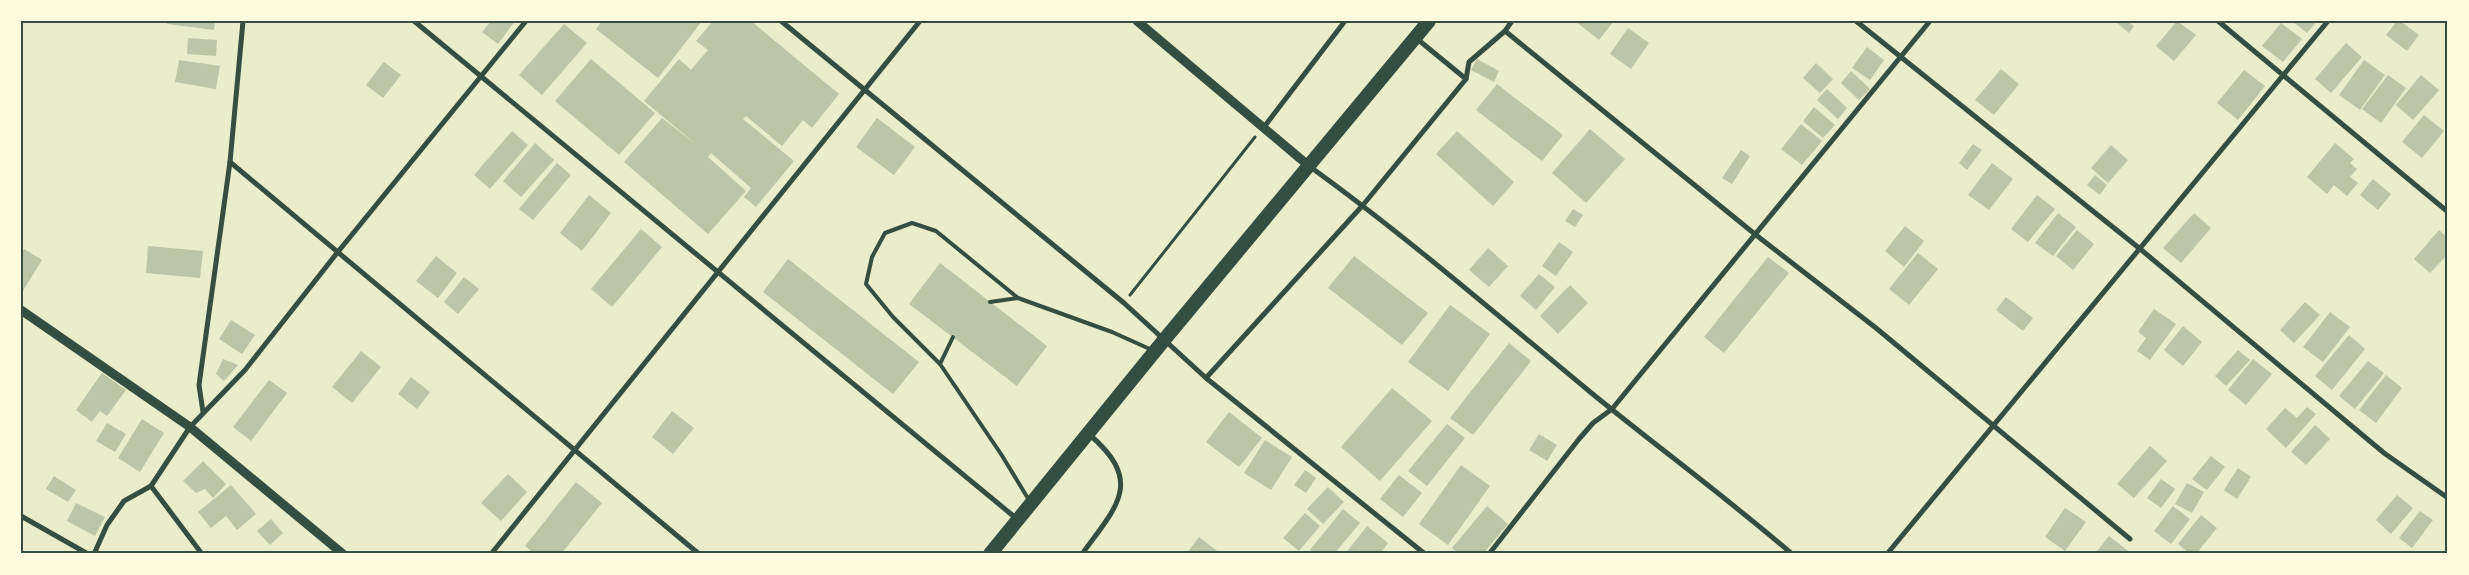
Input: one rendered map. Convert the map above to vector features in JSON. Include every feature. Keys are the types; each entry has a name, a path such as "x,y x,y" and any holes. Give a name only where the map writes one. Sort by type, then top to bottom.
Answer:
{"highway":[{"path":"990,554 1154,351 1429,21"}],"street":[{"path":"203,412 199,385 230,162 243,21"},
{"path":"414,21 1018,519"},
{"path":"94,554 107,525 124,501 151,486 190,428 203,412 245,370 337,253 526,21"},
{"path":"781,21 1124,303 1206,378 1425,554"},
{"path":"491,554 920,21"},
{"path":"1137,21 1309,166 1363,204 1612,410 1726,498 1792,554"},
{"path":"1264,127 1345,21"},
{"path":"1206,378 1363,204 1466,79 1469,62 1505,31 1512,21"},
{"path":"1856,21 2139,248 2384,453 2448,498"},
{"path":"1489,554 1579,439 1593,423 1612,410 1930,21"},
{"path":"2218,21 2448,212"},
{"path":"1887,554 2328,21"},
{"path":"1505,31 1756,235 1876,328 2130,539"},
{"path":"1416,38 1466,79"},
{"path":"230,162 699,554"},
{"path":"21,310 190,428 343,554"},
{"path":"1082,554 1114,511 1121,484 1115,461 1106,449 1088,433"},
{"path":"151,486 202,554"},
{"path":"21,516 88,554"}],"lane":[{"path":"1032,504 1001,454 940,364 893,318 866,284 872,257 885,233 912,223 936,230 1018,298 1112,332 1154,351"},
{"path":"990,302 1018,298"},
{"path":"940,364 953,337"}],"path":[{"path":"1124,303 1264,127"}],"building":[{"path":"168,21 215,21 214,30 167,24"},
{"path":"491,21 515,21 498,44 482,32"},
{"path":"602,21 702,21 658,78 596,29"},
{"path":"713,21 751,21 839,94 812,128 803,120 782,146 746,116 743,119 794,161 756,207 744,197 751,188 711,153 708,157 746,191 708,234 624,162 662,118 697,145 644,101 679,59 691,70 708,50 696,41"},
{"path":"1575,21 1614,21 1599,40"},
{"path":"2115,21 2127,21 2134,26 2129,33"},
{"path":"2177,21 2196,35 2174,61 2156,46"},
{"path":"2292,21 2317,21 2307,33"},
{"path":"2397,21 2400,21 2419,35 2407,51 2386,35"},
{"path":"2281,23 2302,39 2283,62 2262,46"},
{"path":"564,24 587,43 542,95 519,75"},
{"path":"1628,28 1649,43 1631,69 1610,54"},
{"path":"188,38 217,40 216,56 187,54"},
{"path":"2346,43 2362,57 2331,93 2315,79"},
{"path":"1867,47 1884,60 1870,80 1852,68"},
{"path":"591,59 655,113 619,155 555,101"},
{"path":"1477,59 1499,71 1494,82 1471,70"},
{"path":"179,60 220,66 216,89 175,82"},
{"path":"2364,60 2385,75 2360,110 2339,95"},
{"path":"384,62 401,75 383,98 366,85"},
{"path":"1816,63 1833,79 1820,93 1803,78"},
{"path":"2001,69 2019,84 1994,115 1975,100"},
{"path":"2244,70 2265,86 2238,120 2217,103"},
{"path":"1851,71 1870,89 1859,100 1841,83"},
{"path":"2388,75 2406,88 2381,123 2362,109"},
{"path":"2421,75 2439,90 2413,120 2396,105"},
{"path":"1497,84 1563,135 1542,161 1476,110"},
{"path":"1827,89 1847,108 1838,119 1817,100"},
{"path":"1814,107 1835,125 1823,138 1803,121"},
{"path":"2424,115 2444,131 2422,158 2402,142"},
{"path":"877,118 915,147 894,175 856,147"},
{"path":"1801,124 1822,141 1802,165 1781,149"},
{"path":"1590,129 1625,159 1586,203 1552,173"},
{"path":"512,131 528,145 490,189 474,175"},
{"path":"1457,131 1514,182 1493,206 1436,154"},
{"path":"535,143 554,160 521,197 503,181"},
{"path":"2335,143 2354,159 2350,163 2357,169 2350,177 2358,183 2347,196 2334,185 2327,194 2307,177"},
{"path":"1973,144 1982,150 1967,170 1959,163"},
{"path":"2111,145 2128,160 2108,183 2091,168"},
{"path":"1741,150 1750,156 1732,184 1722,178"},
{"path":"557,163 571,175 533,220 519,209"},
{"path":"1992,163 2013,179 1989,210 1968,195"},
{"path":"2095,175 2107,185 2100,195 2087,185"},
{"path":"2373,179 2391,194 2378,210 2360,195"},
{"path":"589,195 611,213 582,251 560,233"},
{"path":"2037,195 2055,209 2028,242 2011,229"},
{"path":"1573,209 1583,215 1575,227 1565,221"},
{"path":"2058,213 2076,227 2053,256 2035,243"},
{"path":"2194,213 2211,228 2181,263 2163,248"},
{"path":"1905,226 1924,241 1904,267 1885,251"},
{"path":"641,229 662,247 612,307 591,289"},
{"path":"2077,230 2094,244 2073,270 2056,256"},
{"path":"2439,230 2448,238 2448,254 2430,273 2414,259"},
{"path":"1559,242 1573,252 1556,276 1542,266"},
{"path":"148,246 203,251 200,278 146,273"},
{"path":"1488,248 1508,266 1489,287 1469,270"},
{"path":"24,249 42,260 21,294 21,253"},
{"path":"1918,253 1938,269 1909,305 1889,289"},
{"path":"436,256 457,273 438,298 416,281"},
{"path":"1354,256 1428,313 1402,345 1328,288"},
{"path":"1768,257 1789,273 1724,353 1704,337"},
{"path":"788,259 919,362 893,394 763,292"},
{"path":"940,263 1047,346 1017,386 909,304"},
{"path":"1539,274 1555,287 1536,310 1520,296"},
{"path":"464,277 479,289 458,314 444,302"},
{"path":"1570,285 1588,303 1558,334 1540,316"},
{"path":"2006,297 2033,318 2023,331 1996,310"},
{"path":"2305,302 2320,315 2294,343 2280,330"},
{"path":"1450,305 1490,334 1448,391 1408,362"},
{"path":"2154,309 2176,324 2150,360 2137,351 2146,338 2138,332"},
{"path":"2330,312 2350,327 2323,362 2303,347"},
{"path":"231,320 255,335 242,354 219,339"},
{"path":"2183,326 2202,342 2183,366 2164,350"},
{"path":"2349,335 2365,349 2332,390 2315,376"},
{"path":"1509,343 1531,361 1473,435 1450,418"},
{"path":"2238,350 2250,360 2226,386 2215,376"},
{"path":"361,351 381,367 352,403 332,387"},
{"path":"223,359 238,365 224,381 216,374"},
{"path":"2253,359 2272,374 2246,405 2228,390"},
{"path":"2368,361 2384,373 2355,409 2339,396"},
{"path":"102,373 126,390 107,416 100,411 92,422 76,410"},
{"path":"2386,375 2402,388 2376,423 2359,410"},
{"path":"411,377 430,392 417,409 398,394"},
{"path":"269,380 287,393 251,441 233,427"},
{"path":"1392,388 1432,421 1380,481 1341,447"},
{"path":"2307,407 2316,414 2286,448 2266,429 2285,408 2297,418"},
{"path":"672,411 694,428 673,454 652,437"},
{"path":"1229,412 1262,438 1239,467 1206,442"},
{"path":"142,419 164,433 140,472 118,458"},
{"path":"107,423 126,434 115,452 96,441"},
{"path":"1447,424 1465,438 1427,486 1408,471"},
{"path":"2315,425 2330,439 2306,465 2291,452"},
{"path":"1539,434 1557,445 1547,461 1529,450"},
{"path":"1265,440 1292,457 1271,490 1244,473"},
{"path":"2150,446 2167,461 2134,498 2117,484"},
{"path":"2211,456 2225,467 2207,490 2192,479"},
{"path":"203,461 226,484 213,498 205,489 196,493 183,481"},
{"path":"1461,465 1490,486 1448,545 1419,524"},
{"path":"2238,468 2251,477 2237,499 2224,490"},
{"path":"1305,470 1316,478 1306,493 1294,485"},
{"path":"508,474 527,492 501,521 481,503"},
{"path":"1399,475 1422,493 1403,517 1380,499"},
{"path":"54,476 76,490 68,502 46,489"},
{"path":"2161,479 2175,489 2161,508 2147,498"},
{"path":"576,482 602,503 561,554 535,554 525,546"},
{"path":"2187,483 2204,492 2192,513 2175,504"},
{"path":"231,485 256,514 237,530 226,516 211,528 198,512"},
{"path":"1328,487 1344,502 1323,524 1307,509"},
{"path":"2397,495 2413,508 2391,534 2376,520"},
{"path":"76,503 105,517 95,536 67,521"},
{"path":"1487,506 1508,524 1483,554 1459,554 1452,548"},
{"path":"2173,506 2190,519 2171,544 2154,531"},
{"path":"2065,508 2086,522 2065,551 2045,537"},
{"path":"1343,509 1360,523 1334,554 1314,554 1310,550"},
{"path":"2420,511 2433,520 2412,548 2399,538"},
{"path":"1305,513 1320,526 1299,551 1283,538"},
{"path":"2201,515 2217,528 2196,554 2190,554 2178,544"},
{"path":"271,519 283,533 270,545 257,531"},
{"path":"1367,526 1388,543 1380,554 1345,554"},
{"path":"2109,536 2132,554 2095,554"},
{"path":"1199,537 1221,554 1187,553"}]}
